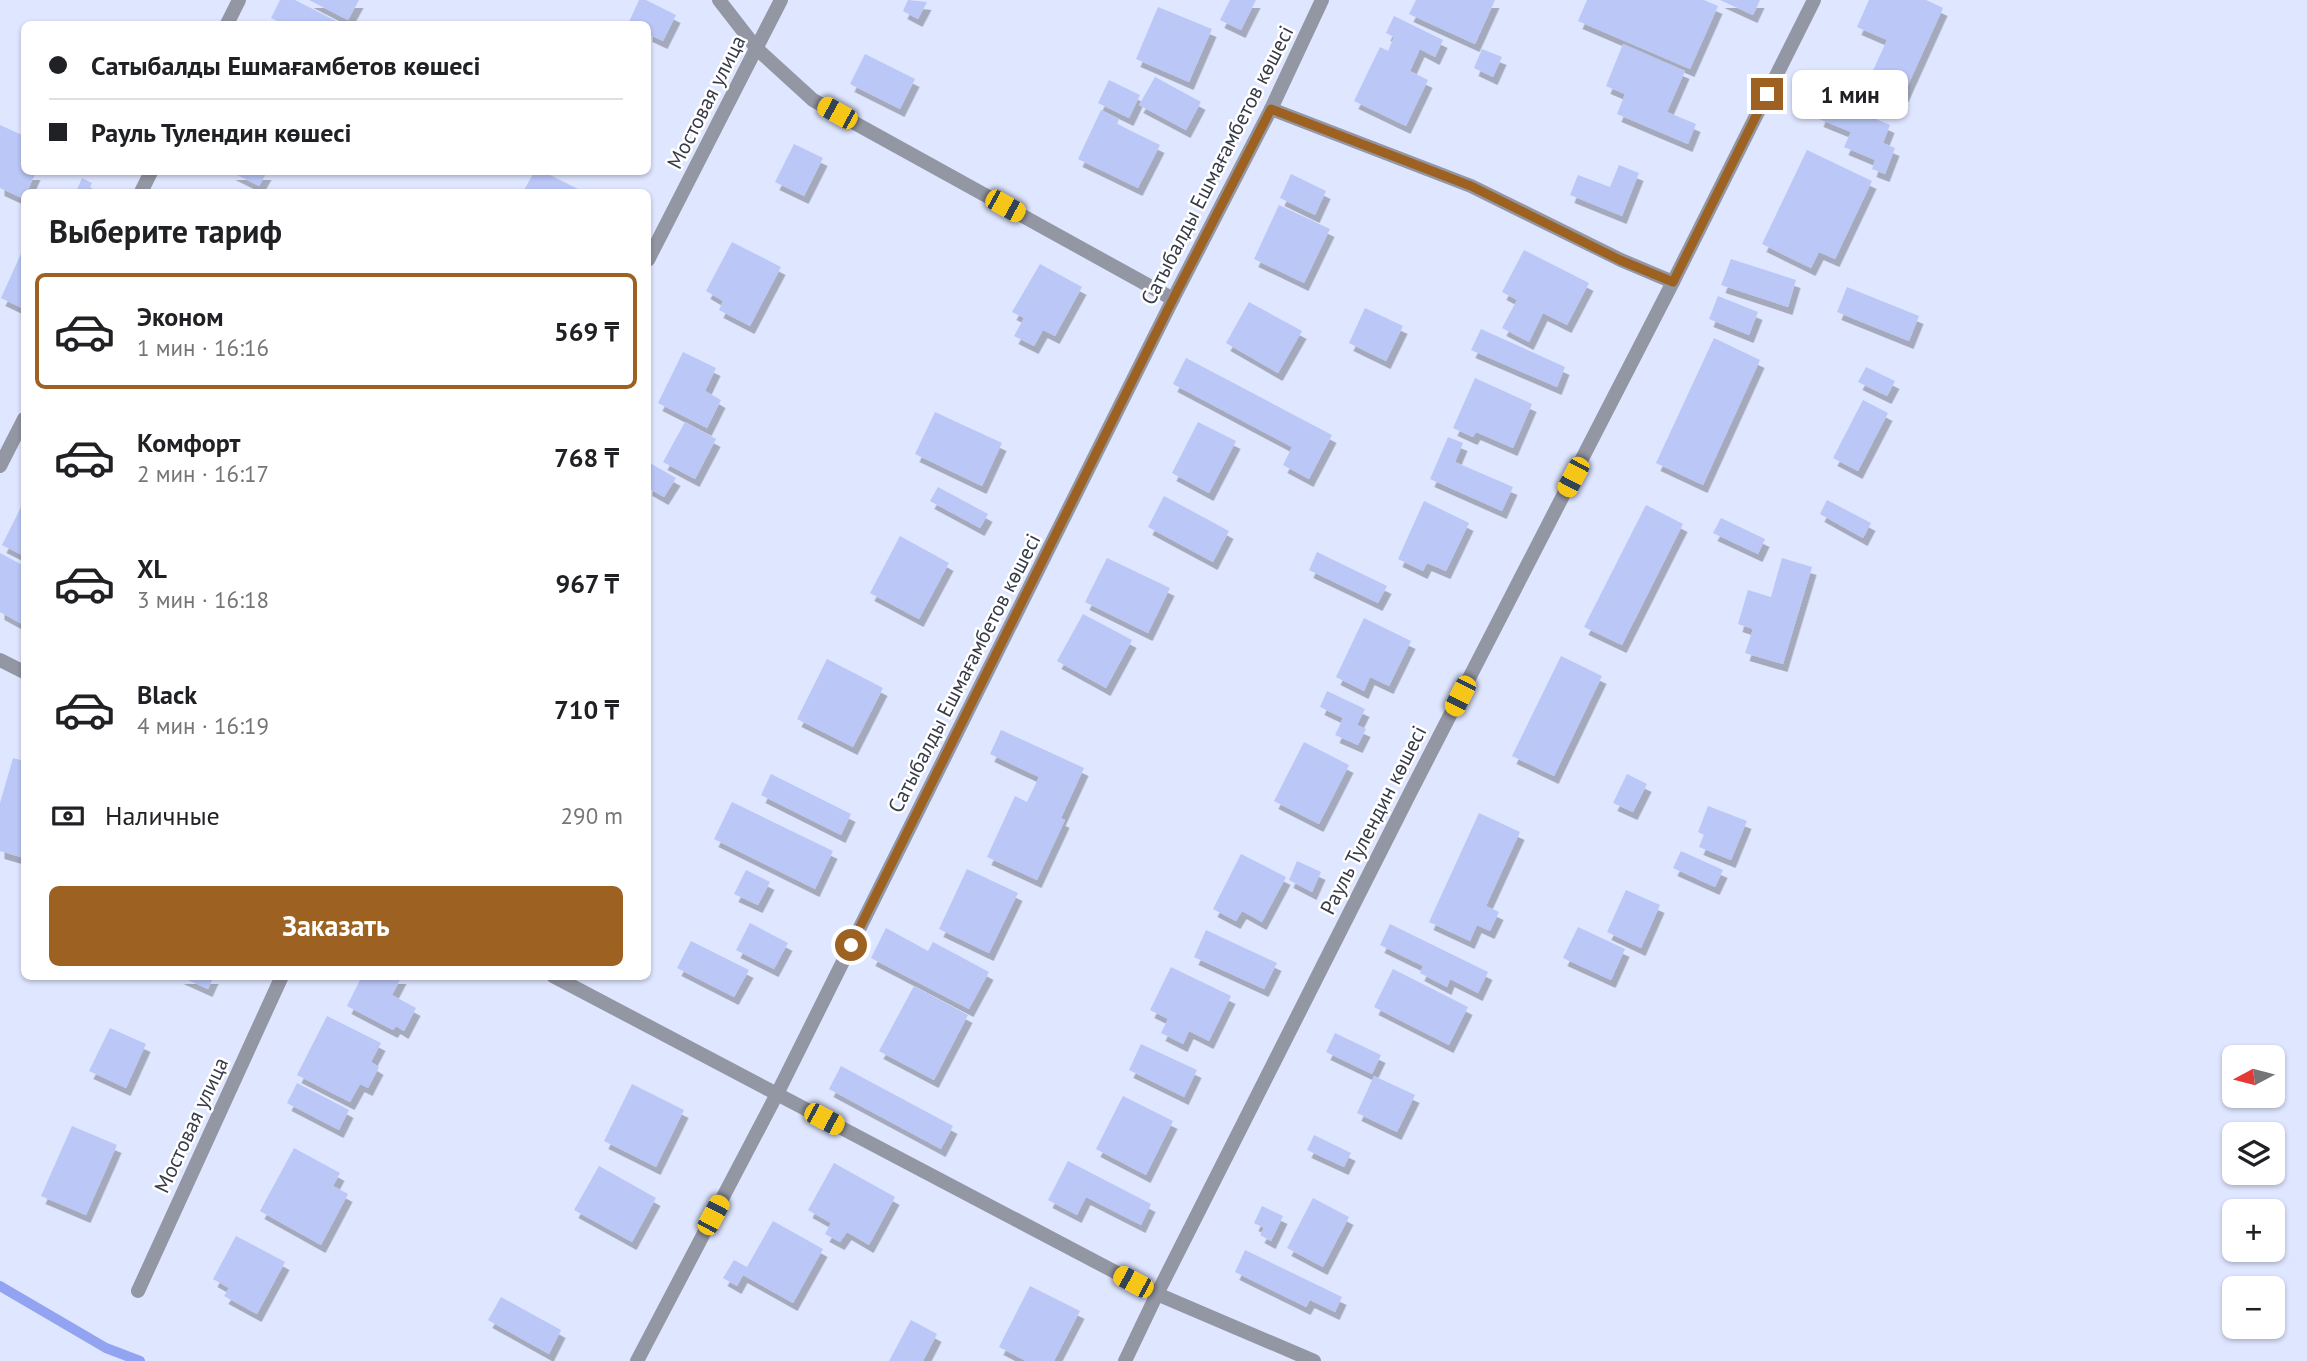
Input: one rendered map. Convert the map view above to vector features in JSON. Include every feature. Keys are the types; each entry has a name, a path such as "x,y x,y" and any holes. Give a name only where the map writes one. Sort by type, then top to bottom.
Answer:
{"street":[{"path":"228,21 239,0"},
{"path":"719,0 757,49 813,100 1173,299"},
{"name":"Мостовая улица","path":"651,254 781,0"},
{"name":"Сатыбалды Ешмағамбетов көшесі","path":"637,1361 777,1094 1173,299 1271,109 1322,0"},
{"name":"Рауль Тулендин көшесі","path":"1125,1361 1404,805 1673,282 1814,0"},
{"path":"1271,109 1471,186 1620,260 1673,282"},
{"path":"0,467 21,425"},
{"path":"0,660 21,670"},
{"name":"Мостовая улица","path":"138,1291 280,980"},
{"path":"561,980 1157,1294 1314,1361"}],"building":[{"path":"280,0 295,0 336,21 277,21 271,18"},
{"path":"309,0 359,0 348,20"},
{"path":"639,0 646,0 676,15 663,41 651,35 651,21 629,21"},
{"path":"908,0 927,2 918,19 903,11"},
{"path":"1230,0 1256,0 1241,30 1220,20"},
{"path":"1416,0 1495,0 1475,44 1409,14"},
{"path":"1587,0 1704,0 1718,6 1690,69 1578,21"},
{"path":"1720,0 1760,0 1753,15"},
{"path":"1869,0 1926,0 1943,8 1904,94 1869,79 1887,40 1857,27"},
{"path":"1158,7 1212,29 1189,82 1136,59"},
{"path":"1394,16 1443,40 1435,57 1420,49 1410,71 1428,80 1406,126 1354,101 1380,47 1388,51 1394,37 1386,33"},
{"path":"1623,44 1685,71 1667,112 1696,124 1688,144 1617,114 1625,94 1606,86"},
{"path":"1482,49 1502,57 1493,77 1474,68"},
{"path":"865,54 915,79 900,109 850,84"},
{"path":"1155,77 1201,102 1186,130 1139,105"},
{"path":"1109,80 1140,95 1129,118 1098,103"},
{"path":"1827,98 1890,125 1883,143 1895,148 1885,174 1872,169 1875,160 1844,147 1851,132 1819,119"},
{"path":"1101,110 1119,119 1117,124 1160,145 1138,188 1078,159"},
{"path":"0,125 21,135 21,175 35,175 28,189 21,189 21,198 0,188"},
{"path":"794,144 823,158 804,196 775,182"},
{"path":"1807,150 1872,181 1835,259 1819,252 1811,268 1762,244"},
{"path":"1619,165 1639,173 1622,216 1570,195 1578,175 1610,187"},
{"path":"1291,174 1326,191 1315,215 1280,198"},
{"path":"237,175 265,175 259,186"},
{"path":"532,175 550,175 578,189 525,189"},
{"path":"82,178 92,183 89,189 77,189"},
{"path":"1279,205 1330,229 1304,283 1254,259"},
{"path":"732,242 781,267 750,326 719,310 723,301 706,291"},
{"path":"1524,250 1589,283 1567,325 1543,313 1529,342 1502,328 1517,300 1502,292"},
{"path":"21,254 21,308 1,298"},
{"path":"1731,259 1796,280 1788,307 1721,285"},
{"path":"1040,264 1082,287 1055,336 1043,330 1034,346 1014,336 1024,318 1012,312"},
{"path":"1847,287 1919,316 1909,341 1837,312"},
{"path":"1718,296 1758,312 1749,335 1709,319"},
{"path":"1249,302 1302,331 1278,373 1226,343"},
{"path":"1365,308 1403,326 1386,361 1349,343"},
{"path":"1481,329 1565,367 1557,387 1471,350"},
{"path":"1714,338 1760,360 1703,485 1656,463"},
{"path":"683,352 716,368 705,391 721,400 707,428 658,403"},
{"path":"1186,358 1332,435 1309,479 1283,465 1292,447 1173,384"},
{"path":"1866,367 1895,381 1887,396 1858,382"},
{"path":"1475,378 1532,404 1513,448 1476,432 1473,437 1453,428"},
{"path":"1863,400 1888,413 1858,471 1833,458"},
{"path":"935,412 1002,443 982,486 915,454"},
{"path":"685,422 716,439 695,479 663,462"},
{"path":"1198,422 1236,441 1209,493 1172,473"},
{"path":"1448,437 1463,443 1455,462 1513,487 1502,511 1430,479"},
{"path":"651,464 676,478 664,497 651,490"},
{"path":"938,487 988,514 980,528 930,501"},
{"path":"1164,496 1229,531 1213,562 1148,527"},
{"path":"1827,500 1871,523 1863,538 1820,514"},
{"path":"1424,501 1469,523 1446,571 1427,563 1423,571 1398,559"},
{"path":"1646,505 1683,524 1622,645 1584,627"},
{"path":"21,507 21,554 2,545"},
{"path":"1721,518 1765,539 1758,554 1713,533"},
{"path":"900,536 949,563 919,619 870,593"},
{"path":"1317,552 1387,586 1378,603 1309,570"},
{"path":"0,553 21,564 21,623 0,612"},
{"path":"1107,558 1170,588 1148,633 1085,602"},
{"path":"1782,558 1812,567 1783,664 1745,653 1753,629 1738,624 1748,590 1771,597"},
{"path":"1083,614 1132,640 1106,688 1057,661"},
{"path":"1364,618 1411,641 1389,686 1370,677 1364,691 1336,677"},
{"path":"1561,656 1602,676 1554,776 1512,756"},
{"path":"827,659 883,688 853,747 797,719"},
{"path":"1327,691 1365,709 1357,725 1366,729 1358,745 1335,735 1343,718 1320,707"},
{"path":"1001,730 1084,768 1061,818 1065,820 1037,880 987,857 1015,796 1027,802 1039,777 990,754"},
{"path":"1304,742 1349,765 1319,824 1274,801"},
{"path":"13,758 21,760 21,857 0,851 0,803"},
{"path":"771,774 851,814 841,835 761,795"},
{"path":"1627,774 1647,784 1633,812 1613,803"},
{"path":"732,802 833,851 815,889 714,839"},
{"path":"1708,806 1747,821 1731,860 1699,847 1704,835 1698,832"},
{"path":"1479,813 1520,832 1486,906 1499,912 1490,931 1477,925 1470,941 1429,922"},
{"path":"1681,851 1723,870 1715,887 1673,868"},
{"path":"1241,854 1286,877 1262,922 1242,911 1236,921 1213,909"},
{"path":"1297,861 1321,872 1312,892 1289,880"},
{"path":"967,869 1018,893 989,953 939,929"},
{"path":"746,870 770,882 758,905 734,894"},
{"path":"1626,890 1660,905 1641,948 1607,932"},
{"path":"750,923 788,943 774,969 736,950"},
{"path":"1390,924 1488,972 1478,993 1450,979 1447,987 1420,973 1423,966 1380,945"},
{"path":"1578,927 1625,949 1611,980 1563,958"},
{"path":"886,928 928,951 933,942 989,972 969,1009 871,958"},
{"path":"1206,930 1277,963 1264,989 1194,957"},
{"path":"691,941 749,970 734,997 677,968"},
{"path":"1171,967 1231,996 1209,1041 1189,1031 1183,1044 1161,1033 1168,1019 1150,1010"},
{"path":"1393,969 1468,1007 1449,1045 1374,1007"},
{"path":"188,980 212,980 208,989"},
{"path":"360,980 400,980 392,995 416,1008 404,1031 396,1026 393,1030 347,1006"},
{"path":"914,986 968,1015 934,1080 879,1051"},
{"path":"327,1016 381,1043 371,1062 379,1067 368,1088 360,1084 350,1102 297,1075"},
{"path":"110,1028 146,1044 126,1088 89,1071"},
{"path":"1335,1033 1381,1055 1372,1074 1326,1052"},
{"path":"1141,1044 1197,1070 1184,1097 1129,1070"},
{"path":"841,1066 953,1126 941,1149 829,1089"},
{"path":"1374,1076 1415,1095 1397,1132 1357,1113"},
{"path":"297,1083 349,1110 339,1130 287,1103"},
{"path":"632,1084 684,1110 656,1167 604,1141"},
{"path":"1123,1096 1173,1121 1146,1175 1096,1149"},
{"path":"72,1126 117,1145 86,1215 41,1196"},
{"path":"1314,1135 1351,1153 1344,1167 1307,1150"},
{"path":"294,1148 340,1173 333,1186 348,1194 321,1245 260,1211"},
{"path":"1068,1161 1151,1204 1141,1225 1086,1197 1077,1215 1048,1200"},
{"path":"834,1163 895,1197 869,1245 847,1232 840,1242 825,1234 831,1223 808,1210"},
{"path":"599,1166 656,1198 632,1242 574,1210"},
{"path":"1313,1198 1349,1217 1323,1267 1287,1248"},
{"path":"1262,1206 1283,1216 1271,1241 1260,1235 1264,1228 1254,1223"},
{"path":"773,1221 823,1249 793,1303 743,1275 737,1286 723,1278 734,1260 747,1267"},
{"path":"236,1236 285,1262 257,1314 224,1296 229,1288 213,1279"},
{"path":"1245,1250 1342,1297 1335,1312 1310,1300 1306,1307 1235,1272"},
{"path":"1030,1286 1080,1311 1054,1361 1026,1361 999,1347"},
{"path":"501,1297 561,1330 549,1354 488,1320"},
{"path":"911,1320 937,1334 923,1361 889,1361"}],"waterway":[{"path":"0,1286 106,1348 140,1361"}],"route":[{"path":"851,945 1173,299 1271,109 1471,186 1620,260 1673,282 1767,94"}]}
